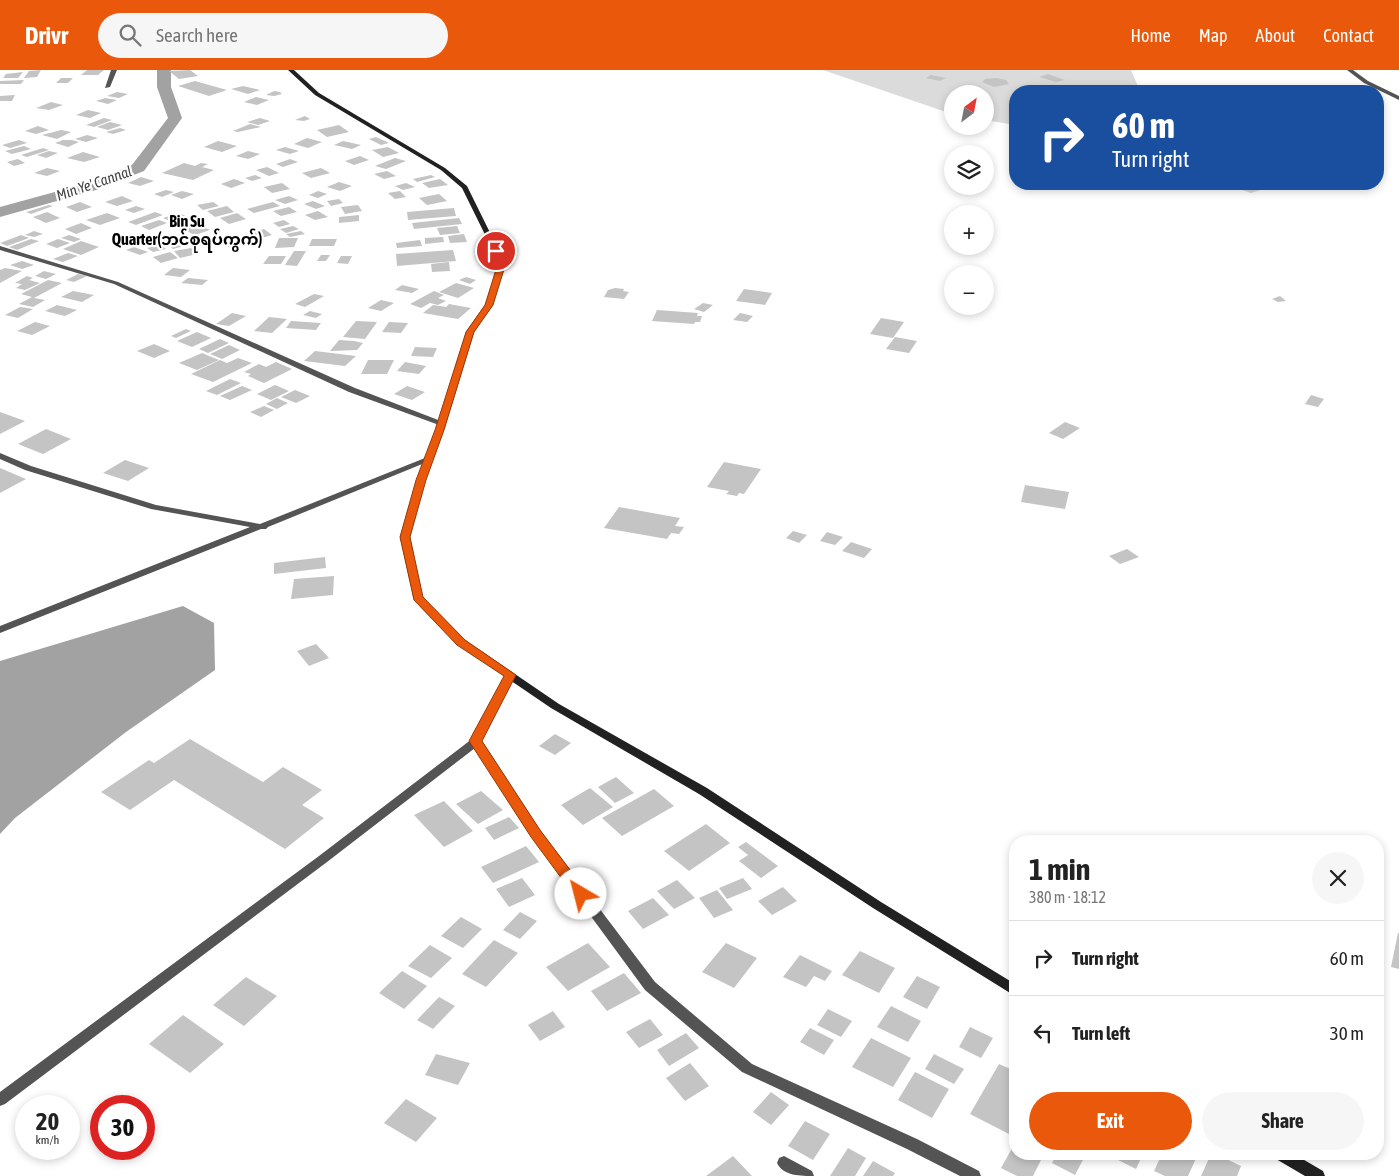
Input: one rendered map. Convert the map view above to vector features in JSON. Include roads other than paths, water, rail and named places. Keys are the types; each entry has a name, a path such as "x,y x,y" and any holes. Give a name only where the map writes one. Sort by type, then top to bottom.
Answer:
{"main road":[{"path":"291,70 317,94 443,169 465,187 502,263 489,305 470,332 405,537 418,598 461,642 555,706 703,792 1009,986"},
{"path":"1290,1160 1318,1176"}],"street":[{"path":"107,87 114,70"},
{"path":"1350,70 1372,85"},
{"path":"1384,91 1399,98"},
{"path":"0,248 116,283 352,390 442,423"},
{"path":"0,456 28,468 154,507 263,527"},
{"path":"0,630 428,460"},
{"path":"0,1100 476,741 510,675"},
{"path":"476,741 536,833 650,986 747,1068 912,1144 974,1176"},
{"path":"784,1163 807,1176"}],"waterway":[{"name":"Min Ye' Cannal","path":"0,212 90,187 138,168 175,118 164,87 164,70"}],"district":[{"name":"Bin Su Quarter(ဘင်စုရပ်ကွက်)","path":"187,230"}]}
